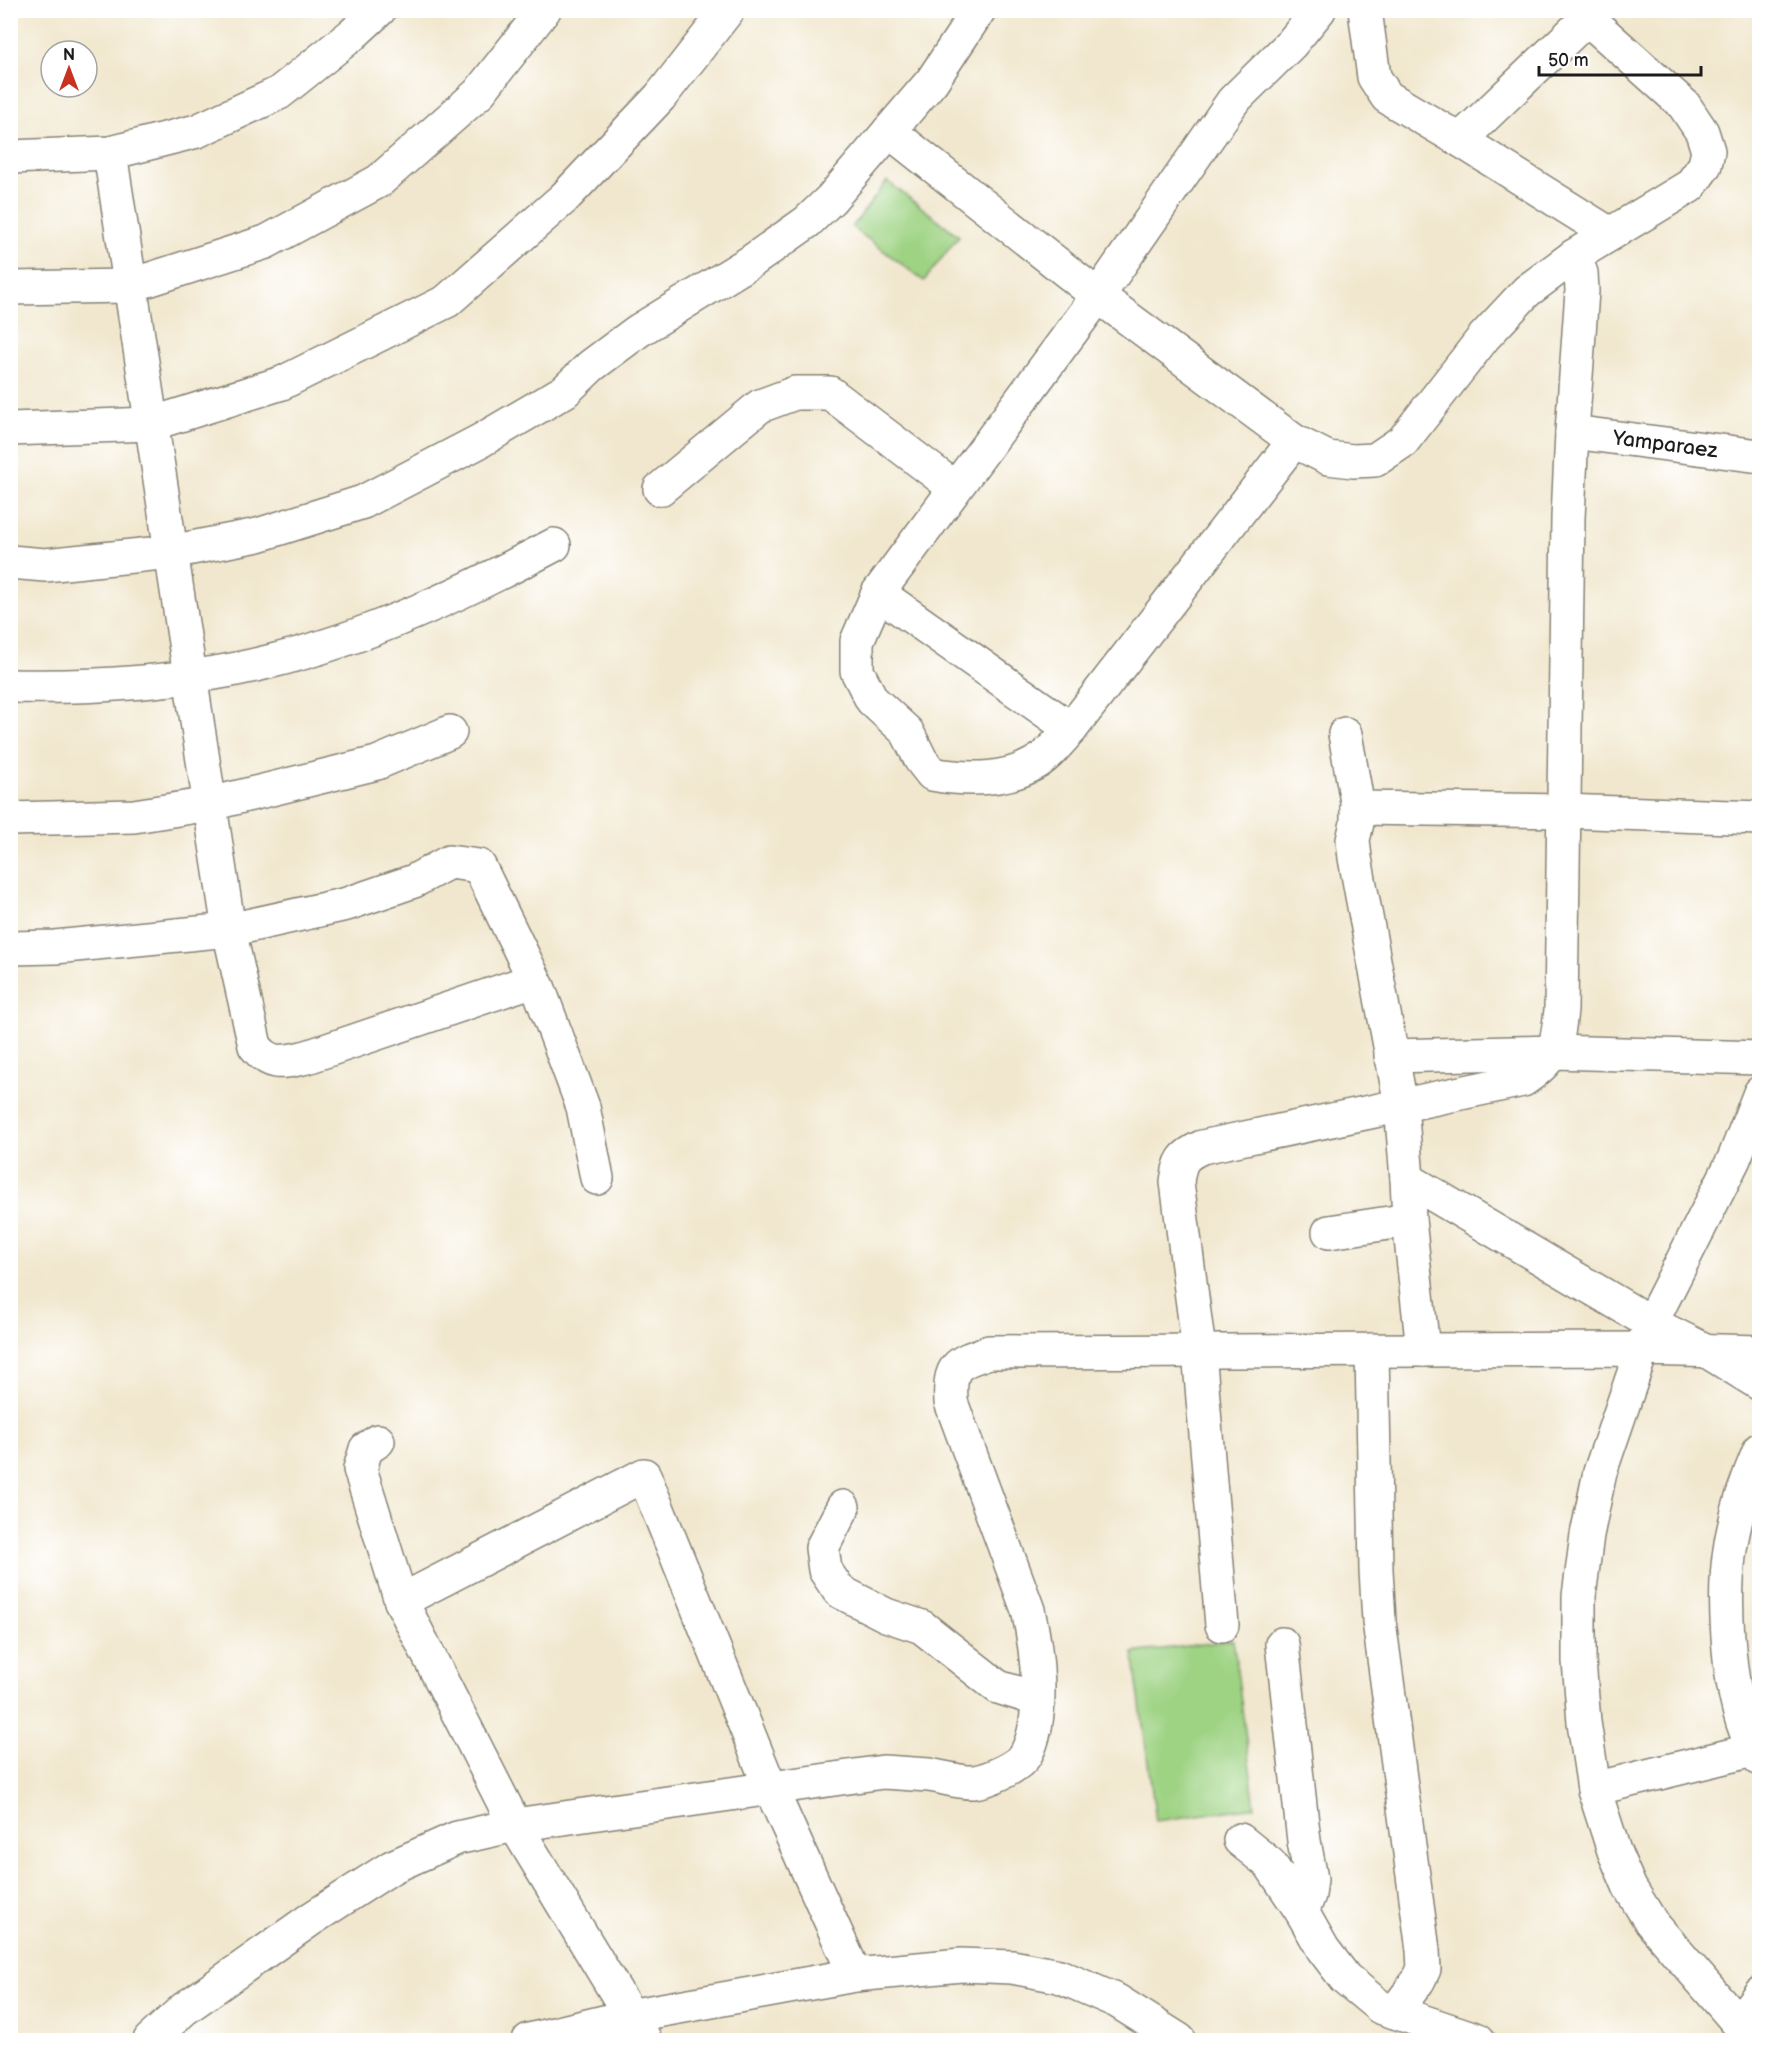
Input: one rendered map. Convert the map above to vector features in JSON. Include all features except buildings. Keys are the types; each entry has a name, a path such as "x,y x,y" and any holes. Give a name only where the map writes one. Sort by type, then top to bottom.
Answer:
{"street":[{"path":"10,157 110,153 197,131 279,93 354,34 379,10"},
{"path":"10,288 129,286 266,242 379,182 477,94 544,10"},
{"path":"10,429 151,424 282,383 447,302 564,198 660,97 728,10"},
{"path":"10,562 45,565 171,552 258,535 363,502 480,441 566,392 591,366 638,331 753,261 807,222 831,199 932,81 979,10"},
{"path":"1294,441 1071,729 1035,764 1006,775 956,778 932,774 907,732 872,700 857,671 857,640 878,593 1098,296 1233,101 1291,44 1319,10"},
{"path":"1365,10 1374,77 1387,97 1610,234"},
{"path":"889,131 1098,296 1294,441 1328,458 1353,461 1375,460 1403,441 1484,337 1527,291 1574,256 1690,186 1705,165 1708,151 1702,132 1684,105 1592,15 1460,140"},
{"path":"110,153 230,930 255,1046 264,1057 283,1062 307,1057 534,980"},
{"path":"1222,1625 1199,1351 1177,1182 1179,1165 1186,1154 1202,1147 1523,1080 1539,1069 1554,1052 1561,1010 1568,518 1582,291 1581,273 1574,256"},
{"path":"660,489 760,406 795,393 830,393 955,488"},
{"name":"Yamparaez","path":"1572,432 1760,456"},
{"path":"10,686 53,687 190,677 268,662 361,634 480,584 554,545"},
{"path":"878,593 1071,729"},
{"path":"10,819 134,816 210,804 377,763 450,732"},
{"path":"1345,734 1357,808 1357,823 1353,840 1354,858 1401,1105 1409,1220 1423,1350"},
{"path":"1357,808 1563,811 1760,818"},
{"path":"10,948 55,947 230,930 347,904 414,881 449,862 479,866 534,980 583,1107 597,1178"},
{"path":"1391,1056 1554,1052 1760,1058"},
{"path":"1760,1093 1734,1159 1646,1336 1600,1472 1587,1535 1579,1596 1579,1660 1584,1722 1594,1789 1614,1851 1630,1888 1651,1922 1743,2032 1760,1994"},
{"path":"1407,1179 1646,1336"},
{"path":"1329,1232 1409,1220"},
{"path":"150,2040 184,2009 311,1919 392,1867 457,1838 515,1825 883,1772 927,1775 974,1782 1002,1774 1025,1756 1034,1731 1037,1699 1035,1643 1029,1610 951,1402 950,1381 956,1368 966,1359 989,1352 1423,1350 1646,1336 1705,1350 1760,1352"},
{"path":"1372,1350 1379,1621 1424,1970 1395,2012"},
{"path":"1705,1350 1760,1384"},
{"path":"378,1441 366,1449 360,1469 401,1601 515,1825 637,2028"},
{"path":"1594,1789 1756,1754 1735,1697 1726,1621 1726,1569 1744,1486 1760,1449"},
{"path":"401,1601 645,1475 770,1787 855,1975"},
{"path":"843,1507 822,1548 825,1570 839,1591 886,1615 922,1627 998,1687 1037,1699"},
{"path":"1282,1644 1304,1842 1311,1880 1309,1894 1302,1912"},
{"path":"1240,1840 1270,1864 1323,1949 1345,1978 1380,2007 1478,2040"},
{"path":"529,2040 637,2028 855,1975 961,1965 1012,1967 1059,1976 1117,2001 1179,2040"}],"green space":[{"path":"887,181 959,236 924,281 852,227"},
{"path":"1233,1640 1255,1807 1156,1821 1133,1653"}]}
